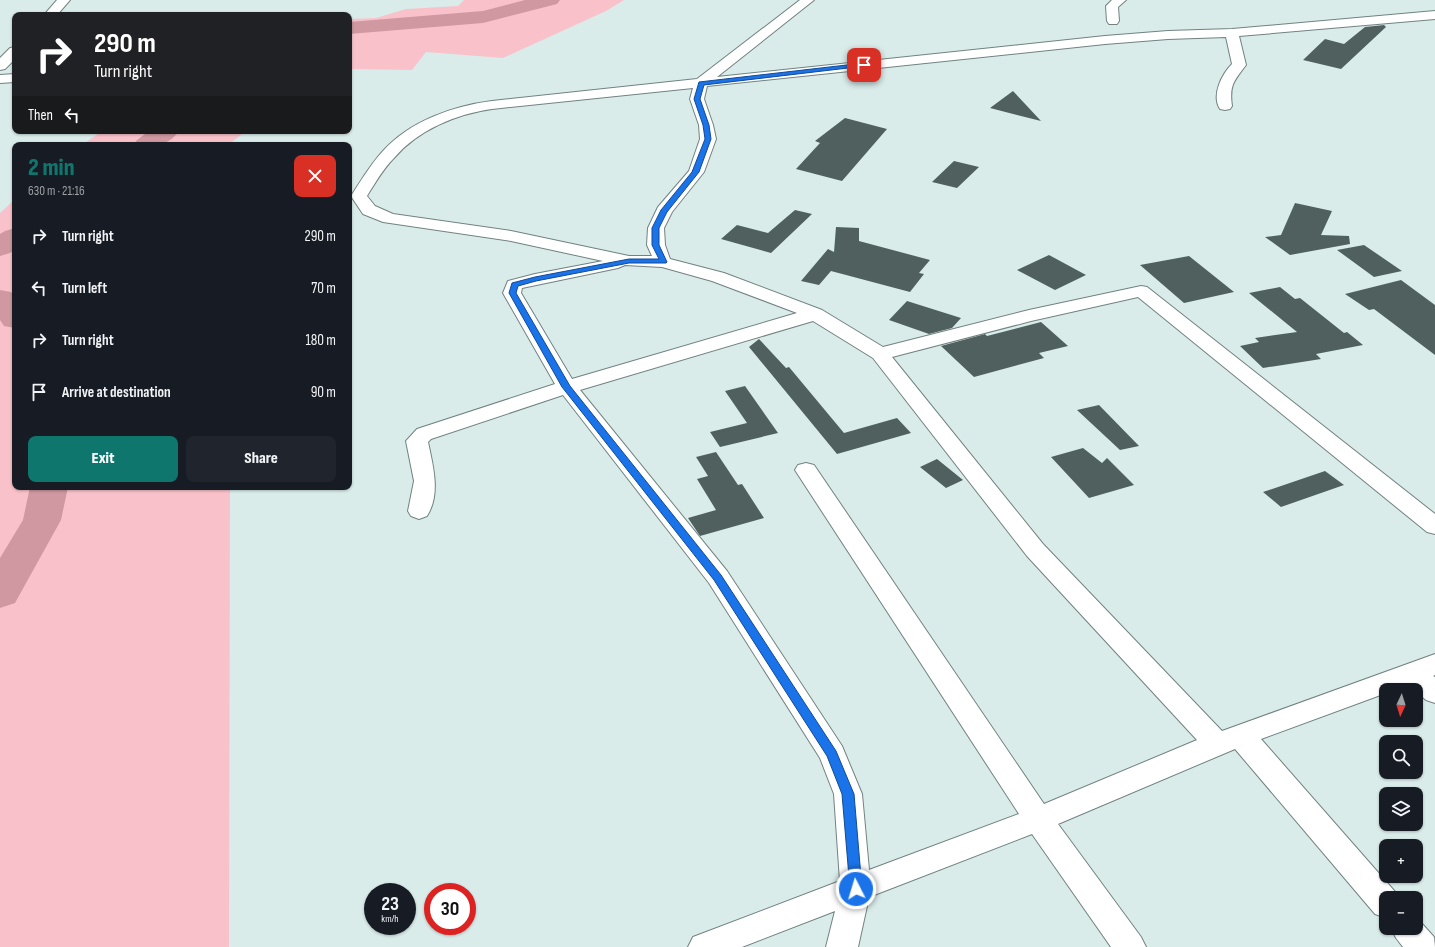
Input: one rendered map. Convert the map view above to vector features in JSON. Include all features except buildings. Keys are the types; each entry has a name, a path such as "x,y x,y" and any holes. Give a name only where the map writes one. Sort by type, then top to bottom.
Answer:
{"street":[{"path":"53,12 64,0"},
{"path":"663,262 656,245 656,228 664,211 696,172 708,139 706,125 697,99 701,83 808,0"},
{"path":"1113,21 1112,6 1120,0"},
{"path":"1379,897 1229,739 1035,550 880,354 815,314 718,277 663,262 629,261 510,236 389,218 369,210 360,196 373,174 400,142 416,131 468,109 492,105 792,72 1105,40 1168,35 1232,33 1435,15"},
{"path":"1225,106 1222,92 1233,71 1239,65 1232,33"},
{"path":"0,66 12,54"},
{"path":"0,79 12,78"},
{"path":"629,261 535,279 514,285 512,293 567,387 718,577 832,754 848,794 856,889 842,947"},
{"path":"880,354 1029,316 1141,291 1435,526"},
{"path":"419,512 424,481 417,441 424,434 567,387 815,314"},
{"path":"806,470 1038,819 1130,947"},
{"path":"704,947 1038,819 1229,739 1424,668 1435,694"},
{"path":"1413,935 1423,947"}],"shaded area":[{"path":"464,0 624,0 606,11 503,58 426,52 412,70 352,69 352,19 376,18 406,9 458,6"},
{"path":"98,134 242,134 232,142 86,142"},
{"path":"12,202 12,490 230,490 229,947 0,947 0,213"}],"waterway":[{"path":"352,28 483,17 550,0"},
{"path":"150,142 162,134"},
{"path":"0,247 12,239"},
{"path":"0,299 12,315"},
{"path":"0,593 42,520 48,490"}],"route":[{"path":"856,889 848,794 832,754 718,577 567,387 512,293 514,285 535,279 629,261 663,262 656,245 656,228 664,211 696,172 708,139 706,125 697,99 701,83 864,65"}]}
